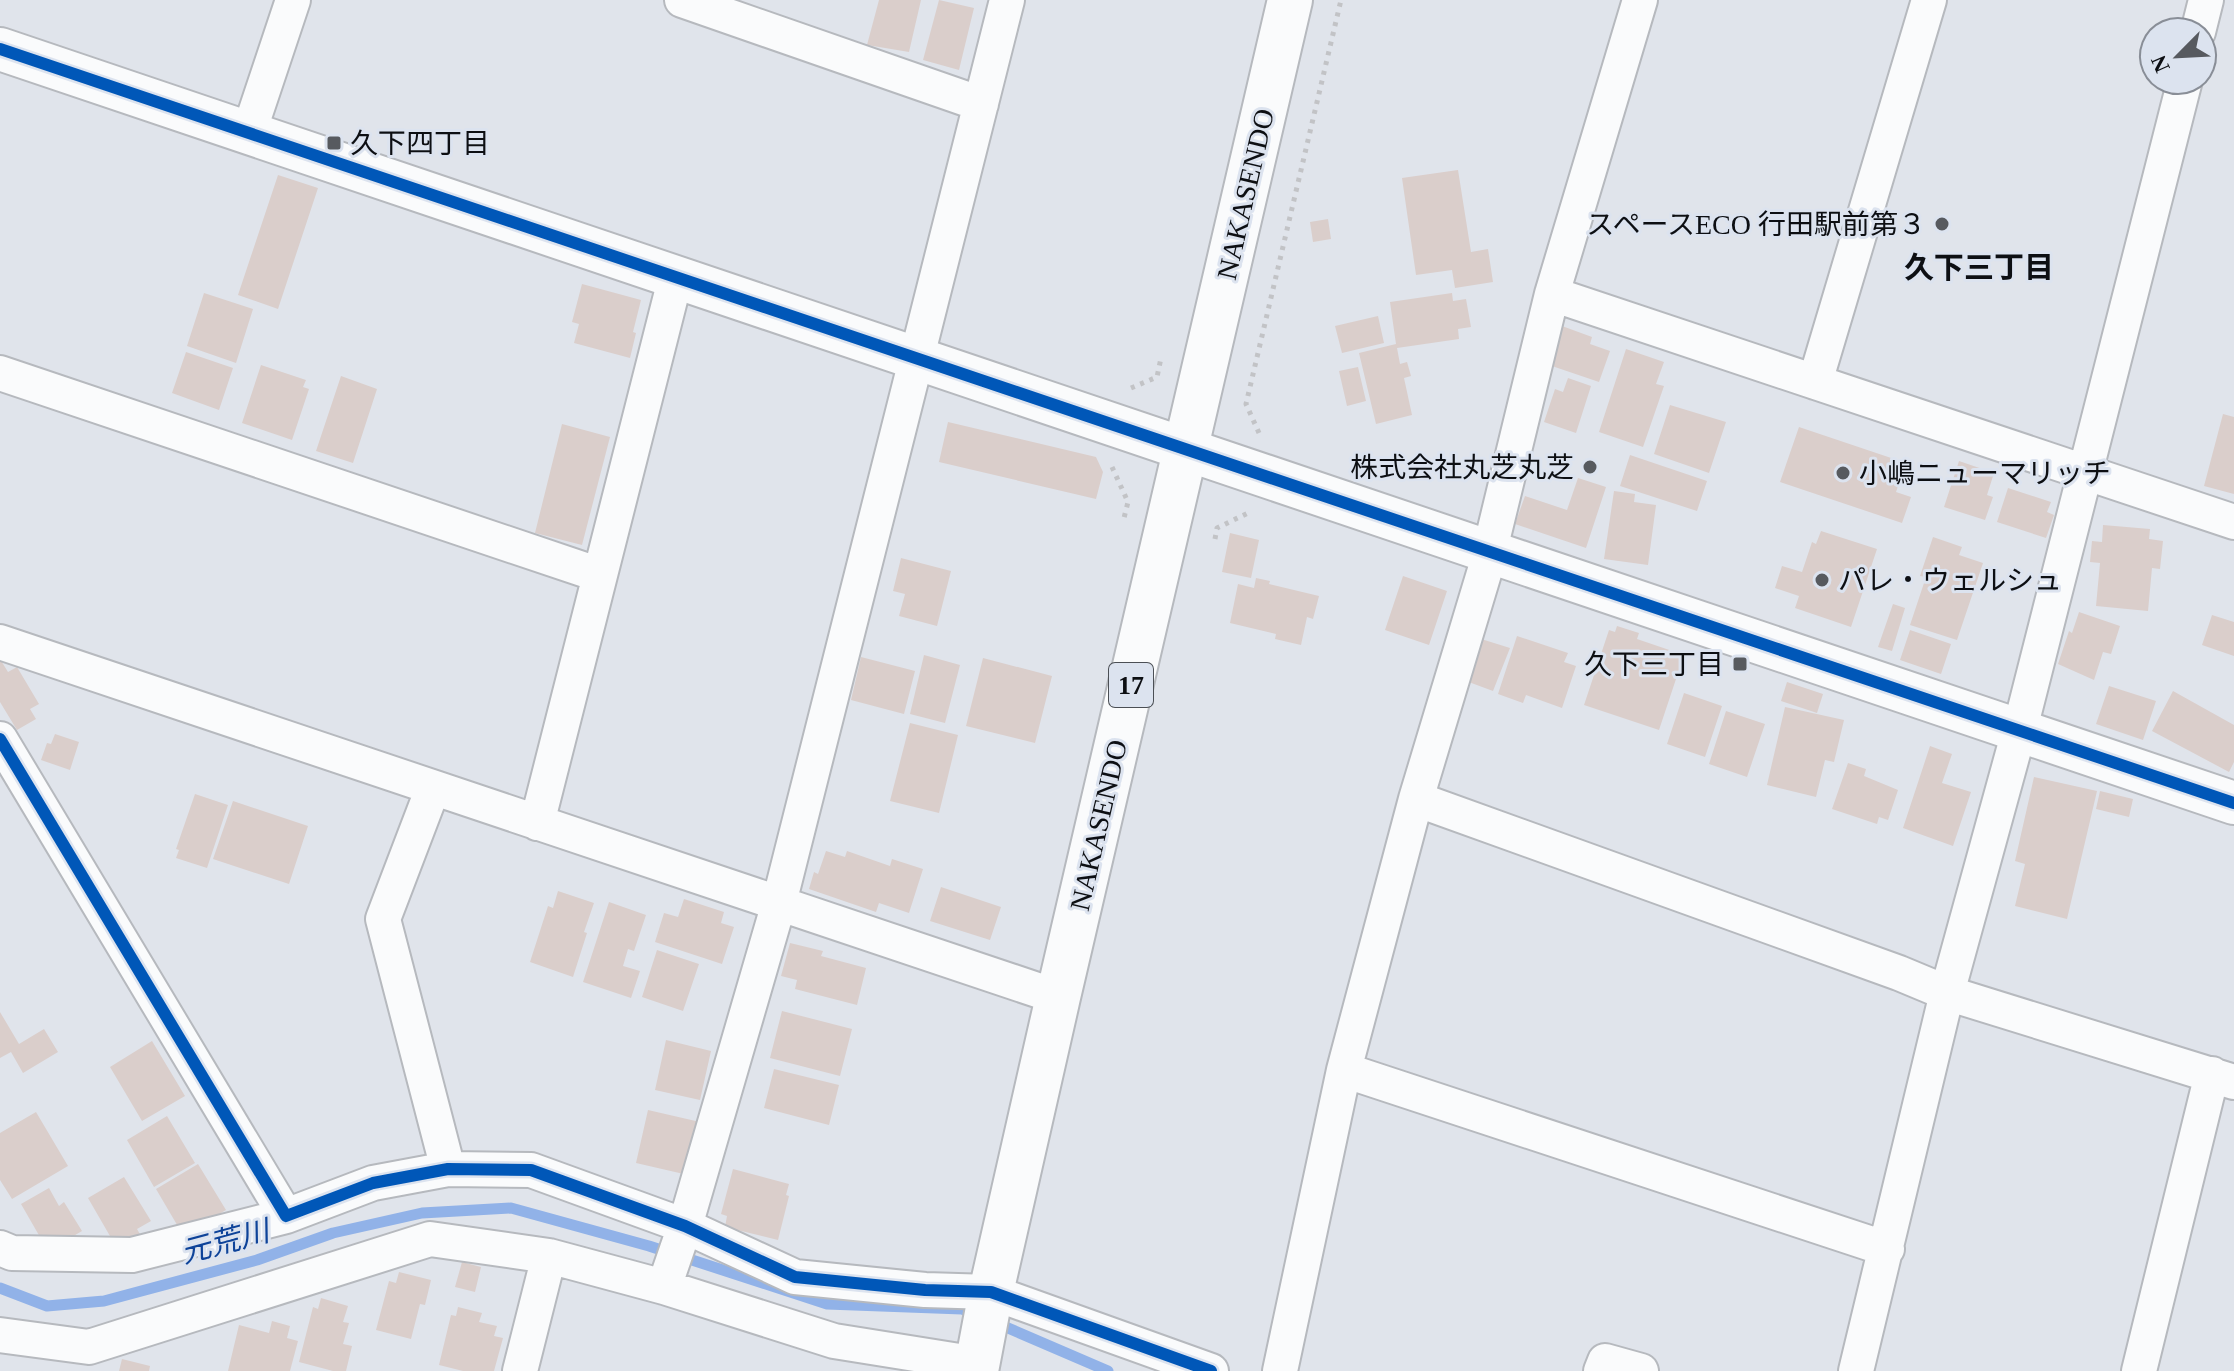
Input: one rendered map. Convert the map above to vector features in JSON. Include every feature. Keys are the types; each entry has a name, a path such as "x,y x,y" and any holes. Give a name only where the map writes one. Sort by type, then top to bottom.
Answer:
{"highway":[{"name":"NAKASENDO","path":"977,1367 1058,997 1290,0"}],"street":[{"path":"249,132 293,0"},
{"path":"682,0 722,7 981,104"},
{"path":"664,1287 685,1226 779,903 1007,0"},
{"path":"1280,1371 1344,1070 1416,799 1489,553 1552,294 1640,0"},
{"path":"1815,382 1929,0"},
{"path":"0,49 2234,803"},
{"path":"1856,1371 1947,993 2019,731 2181,96"},
{"path":"537,823 676,276"},
{"path":"1552,294 2234,522"},
{"path":"0,373 600,575"},
{"path":"0,642 1058,997"},
{"path":"0,739 286,1216"},
{"path":"433,788 383,919 448,1169"},
{"path":"1416,799 1885,967 1947,993 2223,1078 2139,1371"},
{"path":"1344,1070 1887,1249"},
{"path":"4,1244 132,1255 286,1216 373,1183 448,1169 531,1170 685,1226 795,1277 925,1290 991,1292 1211,1371"},
{"path":"0,1335 86,1359 430,1239 549,1256 664,1287 834,1341 977,1367"},
{"path":"520,1371 549,1256"},
{"path":"1601,1371 1605,1361 1641,1371"}],"path":[{"path":"1246,404 1341,0"},
{"path":"1157,377 1161,358"},
{"path":"1110,463 1128,502 1124,518"},
{"path":"1215,539 1217,528"}],"building":[{"path":"879,0 921,0 909,52 867,45"},
{"path":"939,0 974,8 959,70 923,60"},
{"path":"1458,170 1471,252 1488,249 1493,282 1455,288 1452,270 1416,275 1402,178"},
{"path":"278,175 318,188 278,309 238,295"},
{"path":"1328,219 1331,239 1313,242 1310,222"},
{"path":"582,284 641,300 630,358 574,343 579,324 572,322"},
{"path":"204,293 253,309 236,363 187,346"},
{"path":"1452,293 1453,301 1466,299 1471,327 1458,329 1459,339 1397,348 1400,364 1407,362 1411,376 1404,378 1412,415 1376,424 1359,353 1396,344 1390,302"},
{"path":"1378,316 1384,343 1342,353 1335,326"},
{"path":"1562,326 1592,337 1590,344 1610,351 1599,382 1549,365"},
{"path":"1626,349 1664,362 1656,384 1664,386 1643,447 1599,432"},
{"path":"186,352 233,368 219,410 172,393"},
{"path":"261,365 306,380 303,387 309,389 292,440 242,423"},
{"path":"1358,367 1366,401 1347,406 1339,371"},
{"path":"341,376 377,389 353,463 316,451"},
{"path":"1568,378 1591,386 1576,433 1544,422 1555,389 1563,392"},
{"path":"1670,405 1726,422 1709,473 1654,454"},
{"path":"2223,414 2234,417 2234,494 2204,486"},
{"path":"948,422 1096,457 1103,472 1096,499 939,462"},
{"path":"562,424 610,437 582,545 535,533"},
{"name":"小嶋ニューマリッチ","path":"1799,427 1906,463 1896,492 1911,497 1902,523 1780,482"},
{"path":"1630,455 1707,481 1697,511 1620,486"},
{"path":"1959,461 1994,473 1987,495 1993,497 1985,520 1944,507"},
{"path":"1578,478 1606,487 1586,548 1515,524 1525,496 1567,510"},
{"path":"2008,488 2051,502 2047,512 2054,515 2046,538 1997,522"},
{"path":"1614,491 1635,494 1634,502 1656,505 1648,565 1604,559"},
{"path":"2103,525 2150,529 2149,539 2163,541 2160,569 2152,568 2148,611 2096,606 2100,563 2090,562 2092,541 2102,542"},
{"name":"パレ・ウェルシュ","path":"1821,531 1877,549 1851,627 1795,608 1799,596 1775,588 1782,566 1802,572 1812,542 1816,544"},
{"path":"1230,533 1259,540 1251,578 1222,572"},
{"path":"1933,537 1962,547 1959,555 1983,563 1957,640 1910,625 1926,577 1920,576"},
{"path":"901,558 951,571 937,626 899,616 905,594 893,591"},
{"path":"1403,576 1447,591 1429,645 1385,630"},
{"path":"1256,578 1319,596 1313,619 1307,617 1301,645 1275,639 1276,634 1230,623 1238,584 1254,588"},
{"path":"1893,604 1905,608 1892,651 1878,647"},
{"path":"2079,612 2120,626 2111,654 2103,652 2094,680 2058,664"},
{"path":"2212,615 2234,622 2234,656 2202,645"},
{"path":"1617,626 1639,633 1637,639 1684,655 1659,730 1584,705 1609,630 1615,632"},
{"path":"1910,630 1951,644 1941,674 1900,660"},
{"path":"1517,636 1568,653 1564,662 1576,666 1562,708 1526,695 1523,703 1498,694"},
{"path":"1478,638 1510,648 1493,691 1466,681"},
{"path":"924,655 960,665 945,723 910,714"},
{"path":"861,657 915,671 904,714 851,700"},
{"path":"983,658 1052,676 1035,743 966,726"},
{"path":"0,659 8,672 17,667 39,704 30,709 36,719 17,730 0,702"},
{"path":"1787,682 1823,694 1817,713 1781,701"},
{"path":"2109,686 2156,701 2143,740 2096,724"},
{"path":"2173,691 2234,725 2234,762 2229,772 2152,731"},
{"path":"1684,693 1722,706 1705,757 1667,744"},
{"path":"1785,707 1844,720 1834,762 1825,760 1816,797 1767,785"},
{"path":"1726,711 1765,724 1747,777 1709,764"},
{"path":"910,723 958,735 939,813 890,801"},
{"path":"55,734 79,742 70,770 41,760 47,743 51,744"},
{"path":"1930,746 1952,754 1942,783 1971,792 1953,846 1903,828"},
{"path":"1848,763 1866,769 1864,776 1898,790 1888,820 1879,817 1877,824 1832,809"},
{"path":"2034,777 2097,791 2067,919 2015,906 2025,864 2015,861"},
{"path":"2100,791 2133,799 2129,817 2096,809"},
{"path":"195,794 228,805 207,868 176,858 179,850 176,849"},
{"path":"233,801 308,826 289,884 213,859"},
{"path":"826,851 845,857 847,851 890,866 892,859 923,869 909,913 879,903 876,912 809,889"},
{"path":"941,887 1001,907 990,940 930,921"},
{"path":"558,891 594,903 573,977 530,962 548,906 553,908"},
{"path":"684,899 724,912 721,923 734,927 722,964 655,942 664,913 678,917"},
{"path":"609,902 646,915 634,951 628,949 623,966 640,971 631,998 583,982"},
{"path":"790,943 823,951 821,956 866,968 857,1005 795,989 797,980 781,976"},
{"path":"657,950 699,964 683,1011 642,997"},
{"path":"782,1011 852,1029 840,1076 770,1058"},
{"path":"0,1012 19,1044 44,1029 58,1052 23,1073 11,1052 0,1058"},
{"path":"666,1040 711,1051 700,1100 655,1090"},
{"path":"152,1041 185,1096 142,1121 110,1067"},
{"path":"774,1069 839,1085 829,1125 764,1108"},
{"path":"648,1110 700,1122 688,1175 636,1163"},
{"path":"36,1112 68,1166 12,1199 0,1180 0,1133"},
{"path":"167,1116 195,1163 154,1187 127,1140"},
{"path":"198,1164 226,1210 183,1235 156,1189"},
{"path":"733,1169 789,1184 778,1240 725,1227 727,1216 721,1214"},
{"path":"124,1177 151,1221 137,1229 141,1236 114,1243 88,1198"},
{"path":"49,1188 59,1206 64,1202 82,1231 48,1251 21,1204"},
{"path":"462,1262 481,1267 475,1292 455,1287"},
{"path":"399,1272 431,1280 425,1305 420,1304 411,1339 376,1330 389,1281 396,1283"},
{"path":"321,1298 348,1306 343,1322 349,1323 343,1344 352,1346 346,1371 333,1371 299,1362 313,1307 318,1309"},
{"path":"458,1307 482,1313 479,1322 497,1326 494,1336 503,1338 494,1371 463,1371 439,1365 451,1315 456,1316"},
{"path":"272,1321 290,1326 287,1338 298,1341 290,1371 228,1371 239,1325 269,1333"},
{"path":"122,1359 150,1366 149,1371 119,1371"}],"waterway":[{"name":"元荒川","path":"0,1288 47,1306 104,1301 257,1260 333,1233 422,1213 511,1208 649,1246 827,1304 962,1309 978,1316"},
{"name":"元荒川","path":"994,1322 1108,1371"}],"cycle path":[{"path":"0,49 2234,803"},
{"path":"0,739 286,1216 373,1183 448,1169 531,1170 685,1226 795,1277 925,1290 991,1292 1211,1371"}],"place":[{"name":"久下四丁目","path":"334,143"},
{"name":"スペースECO 行田駅前第３","path":"1942,224"},
{"name":"株式会社丸芝丸芝","path":"1590,467"},
{"name":"小嶋ニューマリッチ","path":"1843,473"},
{"name":"パレ・ウェルシュ","path":"1822,580"},
{"name":"久下三丁目","path":"1740,664"}],"district":[{"name":"久下三丁目","path":"1979,268"}]}
